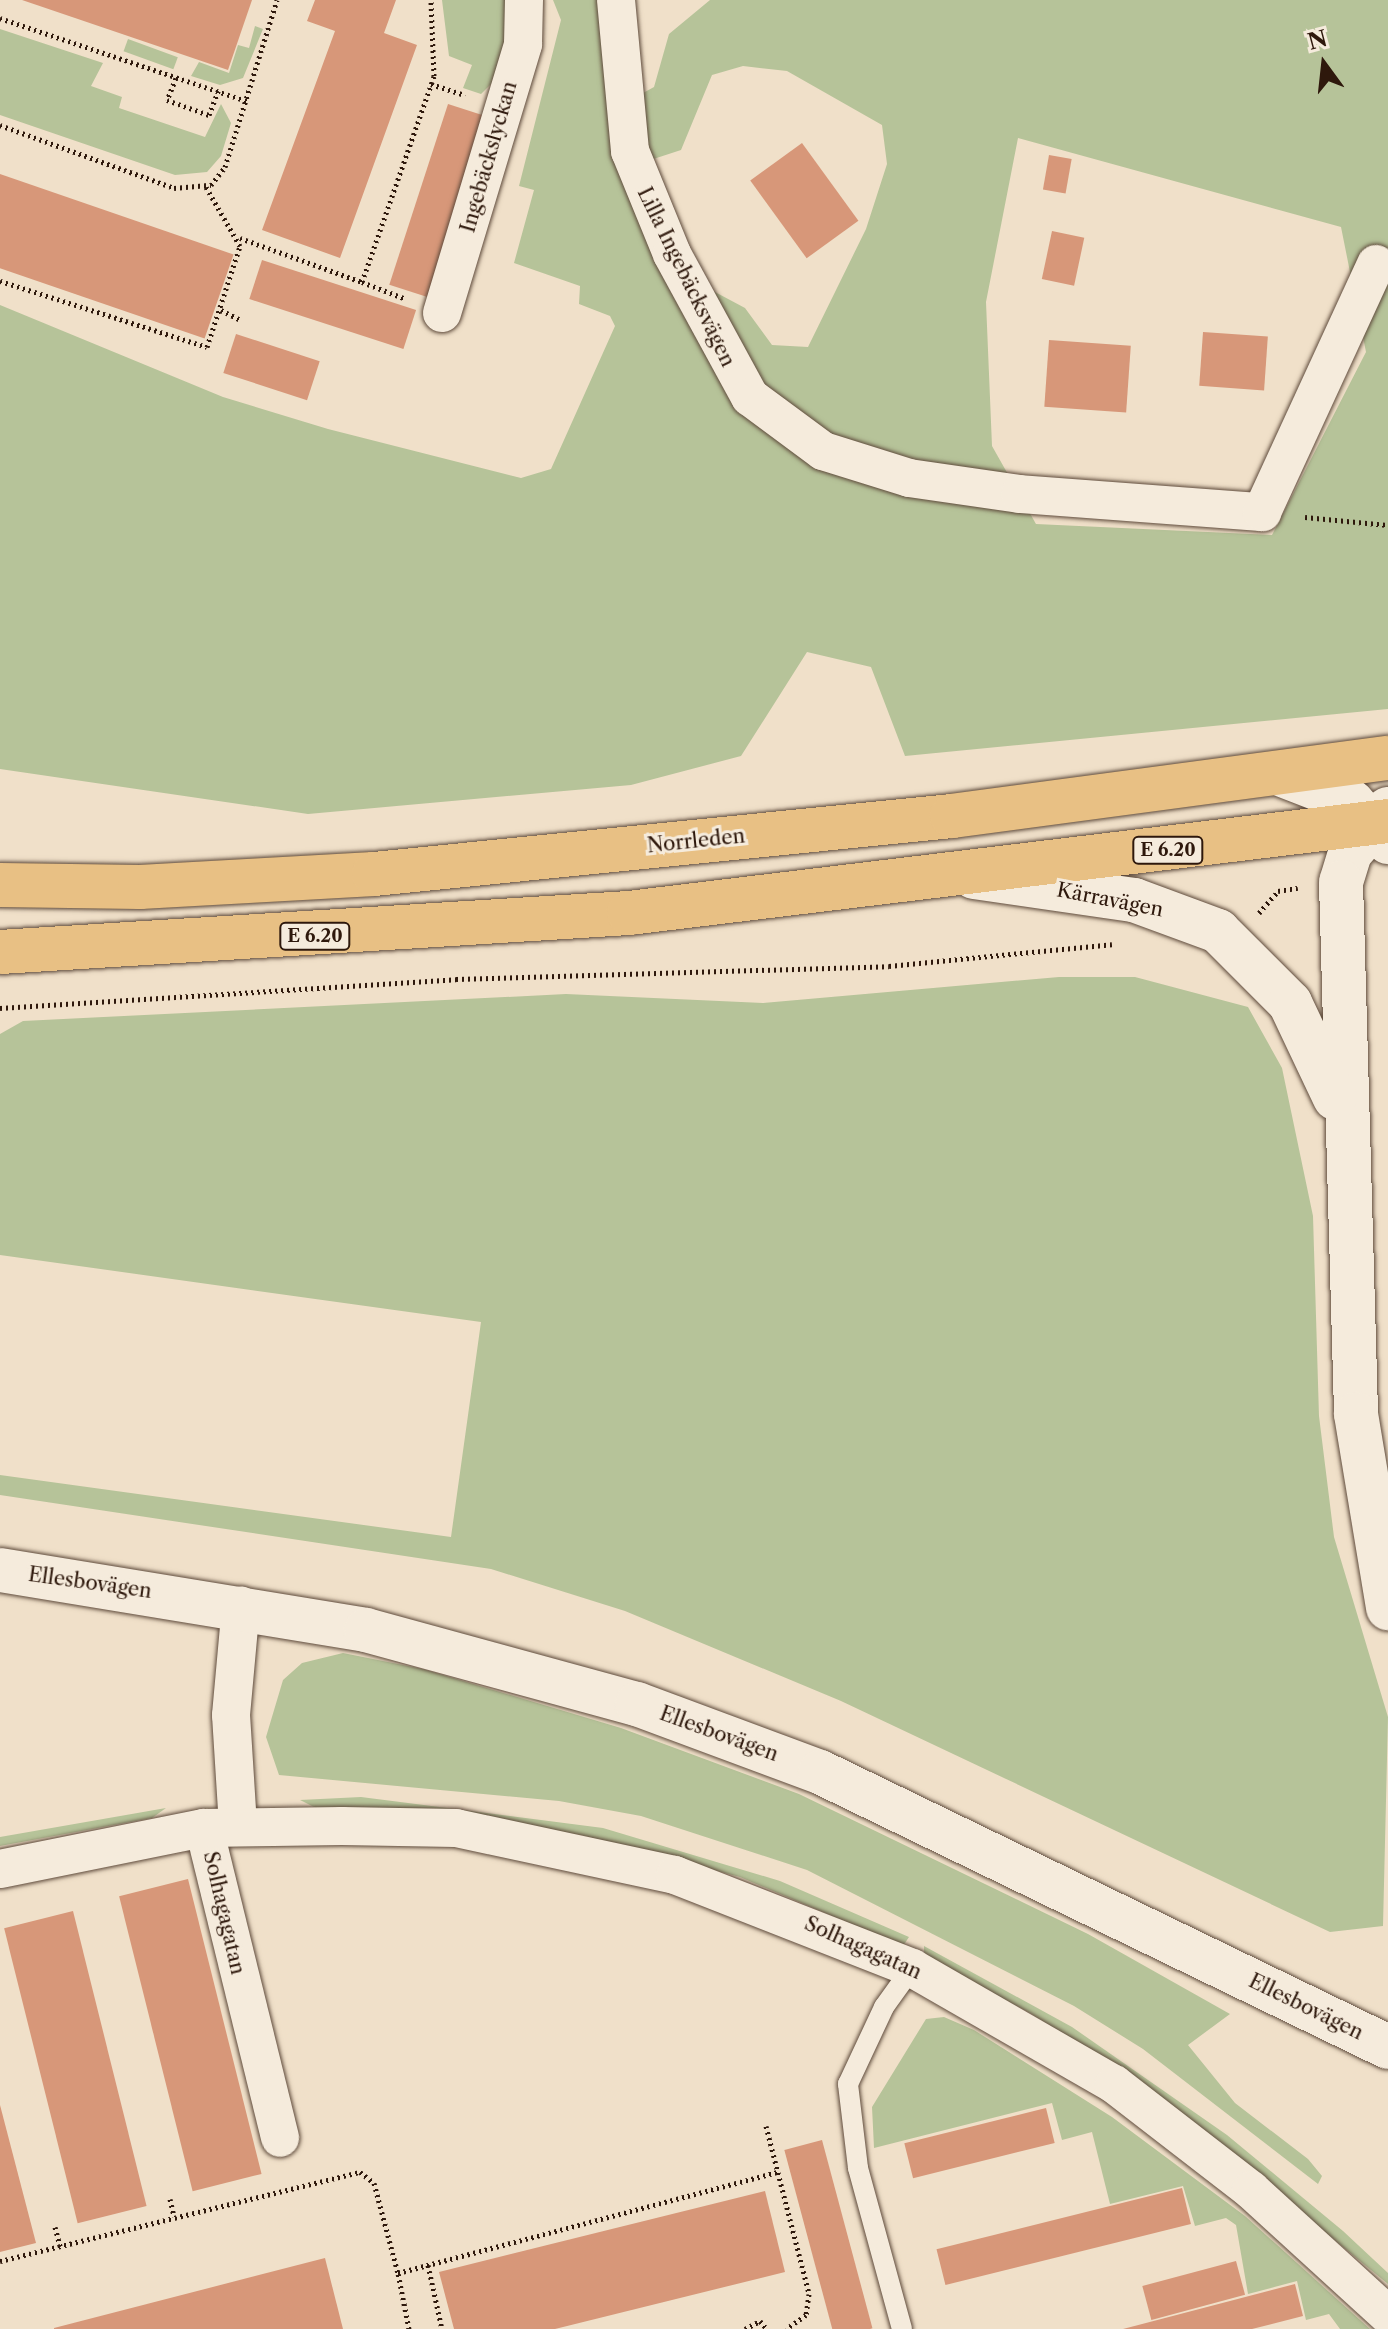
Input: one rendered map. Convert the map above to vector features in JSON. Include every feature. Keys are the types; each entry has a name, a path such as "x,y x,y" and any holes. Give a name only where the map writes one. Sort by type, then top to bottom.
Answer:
{"highway":[{"name":"Norrleden","path":"0,885 140,887 374,874 1285,776 1388,758"},
{"name":"E 6.20","path":"0,952 629,913 1385,824"}],"main road":[{"path":"1285,776 1352,802 1385,824"},
{"name":"Kärravägen","path":"1385,824 1350,853 1341,882 1343,1119 1356,1414 1388,1608"},
{"name":"Kärravägen","path":"961,876 1134,900 1196,919 1236,943 1290,1003 1343,1119"},
{"name":"Ellesbovägen","path":"0,1570 241,1605 467,1653 637,1704 820,1772 1388,2047"}],"street":[{"name":"Ingebäckslyckan","path":"442,313 523,44 524,0"},
{"name":"Lilla Ingebäcksvägen","path":"616,0 638,178 731,372 783,429 823,451 909,478 1262,512"},
{"path":"1262,512 1376,264"},
{"name":"Solhagagatan","path":"241,1605 221,1827 280,2138"},
{"name":"Solhagagatan","path":"0,1869 221,1827 456,1828 566,1847 747,1898 912,1968 1139,2102 1251,2190 1388,2315"}],"lane":[{"path":"902,2329 858,2168 848,2084 884,2007 912,1968"}],"path":[{"path":"0,125 174,188 206,187 219,180 247,101 277,0"},
{"path":"206,187 240,238 362,282 434,76 431,0"},
{"path":"0,18 247,101"},
{"path":"176,78 167,100 209,115 218,91"},
{"path":"0,281 199,348 207,347 221,310 240,238"},
{"path":"221,310 241,320"},
{"path":"1262,512 1388,525"},
{"path":"1236,943 1278,891 1341,882"},
{"path":"0,1008 456,979 889,966 1059,944 1129,946"},
{"path":"766,2126 809,2294 806,2315 786,2329"},
{"path":"0,2261 360,2172 374,2183 409,2329"},
{"path":"398,2273 778,2172"},
{"path":"170,2199 174,2217"},
{"path":"55,2227 60,2246"},
{"path":"428,2265 442,2329"},
{"path":"745,2329 760,2321 767,2329"}],"green space":[{"path":"442,0 509,0 510,30 493,82 481,94 463,88 472,65 449,56"},
{"path":"553,0 603,0 612,110 654,87 669,34 710,0 1388,0 1388,709 905,756 871,667 807,652 741,756 631,785 308,814 0,769 0,305 223,397 328,429 521,478 551,469 615,326 610,316 579,304 580,286 514,263 534,190 519,186 561,20","holes":["743,66 787,71 882,125 887,164 866,229 808,347 772,345 745,308 685,276 632,166 681,150 712,75","1018,138 1341,227 1366,352 1272,535 1036,524 992,446 986,302"]},
{"path":"255,26 263,29 243,78 220,85 191,76 199,62 229,73 238,45 249,48"},
{"path":"0,29 103,63 91,86 122,97 119,108 205,137 221,104 231,123 221,156 207,172 175,175 0,115"},
{"path":"128,39 178,57 173,69 124,51"},
{"path":"1059,977 1135,977 1248,1007 1282,1068 1313,1216 1319,1416 1334,1537 1388,1717 1383,1926 1330,1932 841,1701 625,1611 491,1569 0,1495 0,1475 451,1537 481,1322 0,1255 0,1034 23,1021 566,994 763,1003"},
{"path":"343,1653 423,1669 621,1728 799,1794 1088,1934 1230,2014 1188,2045 1235,2103 1308,2159 1322,2176 1318,2184 1143,2049 1074,2006 807,1870 641,1816 559,1801 279,1775 266,1737 283,1680 302,1663"},
{"path":"361,1797 603,1828 780,1881 909,1937 903,1946 740,1877 581,1835 318,1809 300,1800"},
{"path":"166,1808 152,1818 0,1846 0,1837"},
{"path":"924,1946 1072,2027 1227,2135 1343,2231 1388,2273 1388,2284 1163,2099 1030,2013 924,1957"},
{"path":"944,2017 974,2030 1112,2117 1245,2216 1370,2329 1340,2329 1329,2314 1306,2320 1297,2281 1248,2294 1236,2225 1226,2218 1195,2226 1183,2186 1110,2204 1092,2132 1062,2140 1052,2103 874,2148 872,2107 926,2019"}],"building":[{"path":"22,0 252,0 228,70"},
{"path":"315,0 396,0 384,33 417,45 340,258 262,230 335,31 307,21"},
{"path":"448,104 486,116 427,297 389,285"},
{"path":"802,143 858,221 807,258 750,181"},
{"path":"1049,155 1072,159 1066,193 1043,189"},
{"path":"0,174 234,254 205,339 0,268"},
{"path":"1052,231 1084,238 1074,286 1042,279"},
{"path":"262,260 416,310 403,349 249,299"},
{"path":"1203,332 1268,337 1264,390 1199,386"},
{"path":"236,334 320,361 307,400 223,373"},
{"path":"1049,340 1131,346 1126,413 1044,407"},
{"path":"188,1879 262,2174 193,2191 119,1896"},
{"path":"73,1911 147,2206 78,2223 4,1928"},
{"path":"0,2105 36,2243 0,2252"},
{"path":"1046,2108 1055,2143 913,2178 904,2143"},
{"path":"822,2140 872,2328 832,2329 784,2150"},
{"path":"1182,2188 1191,2224 945,2285 937,2249"},
{"path":"765,2191 785,2272 555,2329 454,2329 439,2272"},
{"path":"325,2258 343,2329 54,2329 54,2328"},
{"path":"1236,2261 1245,2295 1151,2320 1142,2286"},
{"path":"1295,2284 1303,2316 1252,2329 1123,2329"}]}
